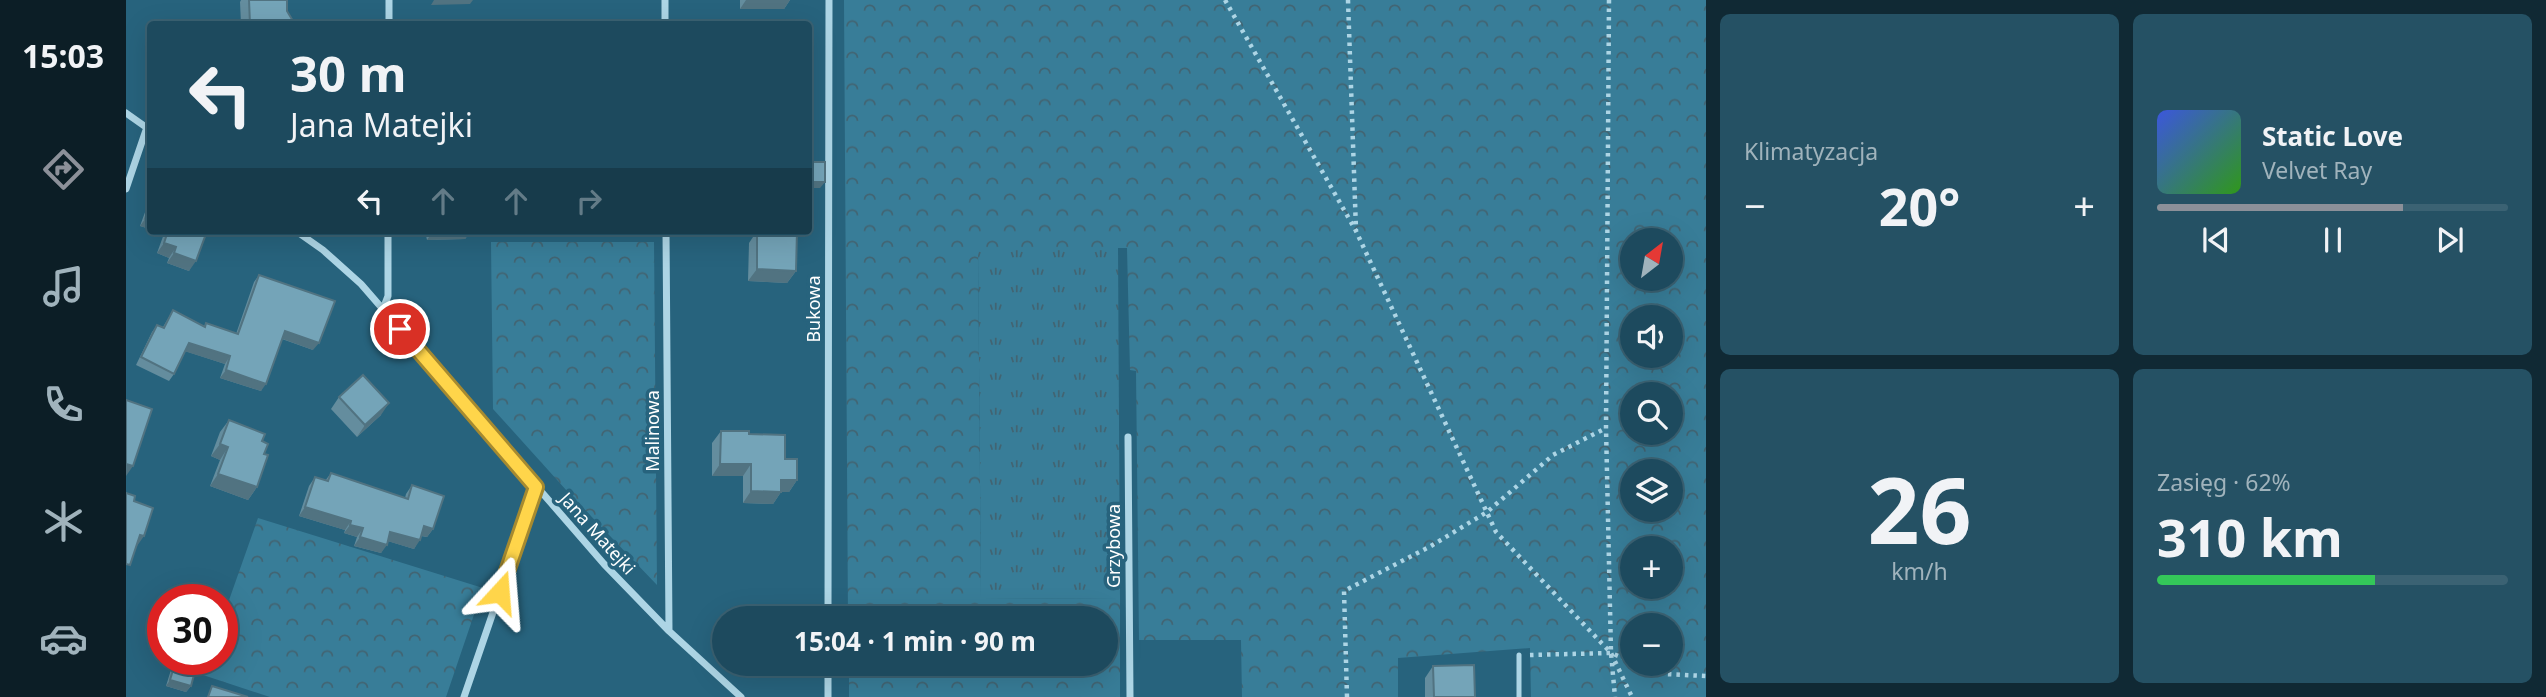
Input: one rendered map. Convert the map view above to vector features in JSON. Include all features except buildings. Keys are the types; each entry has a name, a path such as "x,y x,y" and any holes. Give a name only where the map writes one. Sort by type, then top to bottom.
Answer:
{"street":[{"path":"389,0 389,21"},
{"path":"665,0 665,21"},
{"name":"Bukowa","path":"828,606 829,0"},
{"path":"126,113 147,128"},
{"path":"126,189 147,134"},
{"name":"Jana Matejki","path":"302,235 361,284 604,564 668,631 741,697"},
{"path":"383,309 388,296 388,235"},
{"name":"Malinowa","path":"666,235 668,631"},
{"name":"Grzybowa","path":"1128,438 1130,697"},
{"path":"464,697 536,487"},
{"path":"828,676 828,697"}],"lane":[{"path":"1519,655 1519,697"}],"path":[{"path":"1225,0 1356,231 1496,532 1611,653 1632,697"},
{"path":"1348,0 1356,231"},
{"path":"1609,0 1606,428 1611,653 1615,697"},
{"path":"1347,697 1344,591 1431,546 1487,512 1553,455 1606,428"},
{"path":"1519,655 1611,653 1620,657"},
{"path":"1683,675 1706,676"}],"green space":[{"path":"844,0 1706,0 1706,697 1531,697 1530,648 1398,658 1398,697 1242,697 1241,640 1139,640 1136,371 1130,370 1127,248 978,248 981,598 1120,599 1120,697 849,697 849,676 1118,676 1118,606 848,606"},
{"path":"491,242 654,242 657,585 493,409"},
{"path":"978,248 1118,248 1120,599 981,598"},
{"path":"258,518 483,588 446,697 270,697 203,675 238,675 238,584 235,584"}],"route":[{"path":"400,329 536,487 500,592"}]}
